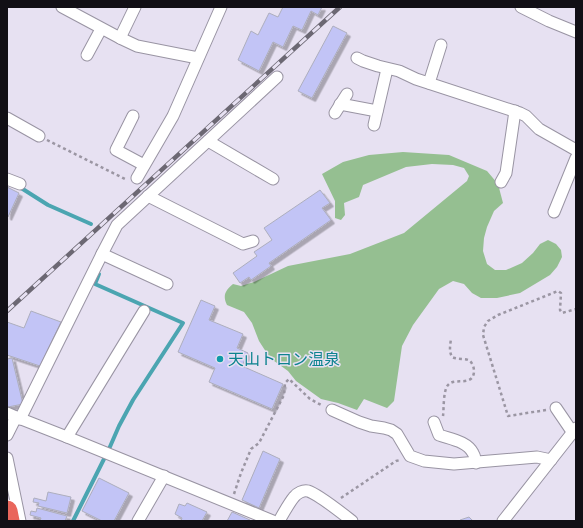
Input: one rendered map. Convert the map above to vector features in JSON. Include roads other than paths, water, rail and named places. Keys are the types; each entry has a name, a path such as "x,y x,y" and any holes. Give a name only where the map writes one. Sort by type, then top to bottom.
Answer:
{"highway":[{"path":"7,511 9,521"}],"street":[{"path":"120,38 135,7"},
{"path":"137,178 173,116 221,7"},
{"path":"521,7 576,32"},
{"path":"67,8 101,29 137,46 198,58"},
{"path":"87,55 101,29"},
{"path":"429,83 441,45"},
{"path":"357,58 515,111 526,116 539,128 576,150"},
{"path":"374,125 387,69"},
{"path":"7,435 14,416 117,225 276,77"},
{"path":"347,94 338,108 377,111"},
{"path":"501,182 506,172 515,111"},
{"path":"134,116 116,150 144,165"},
{"path":"7,118 39,136"},
{"path":"208,141 272,179"},
{"path":"554,212 576,158"},
{"path":"7,179 20,184"},
{"path":"148,196 243,244 252,241"},
{"path":"102,254 164,283 165,271"},
{"path":"67,437 144,311"},
{"path":"503,521 574,430 556,408"},
{"path":"332,410 359,422 391,430 397,434 410,456 424,461 454,464 537,457 551,460"},
{"path":"14,416 273,521"},
{"path":"434,422 439,435 453,439 470,448 474,454 476,463"},
{"path":"7,458 20,521"},
{"path":"138,521 164,476"},
{"path":"279,521 294,497 300,492 306,491 313,493 330,504 352,521"}],"waterway":[{"path":"18,186 48,205 91,224"},
{"path":"99,274 95,284 183,323 133,400 109,449"},
{"path":"73,521 104,459"}],"railway":[{"path":"7,311 340,7"}],"place":[{"name":"天山トロン温泉","path":"220,359"}]}
